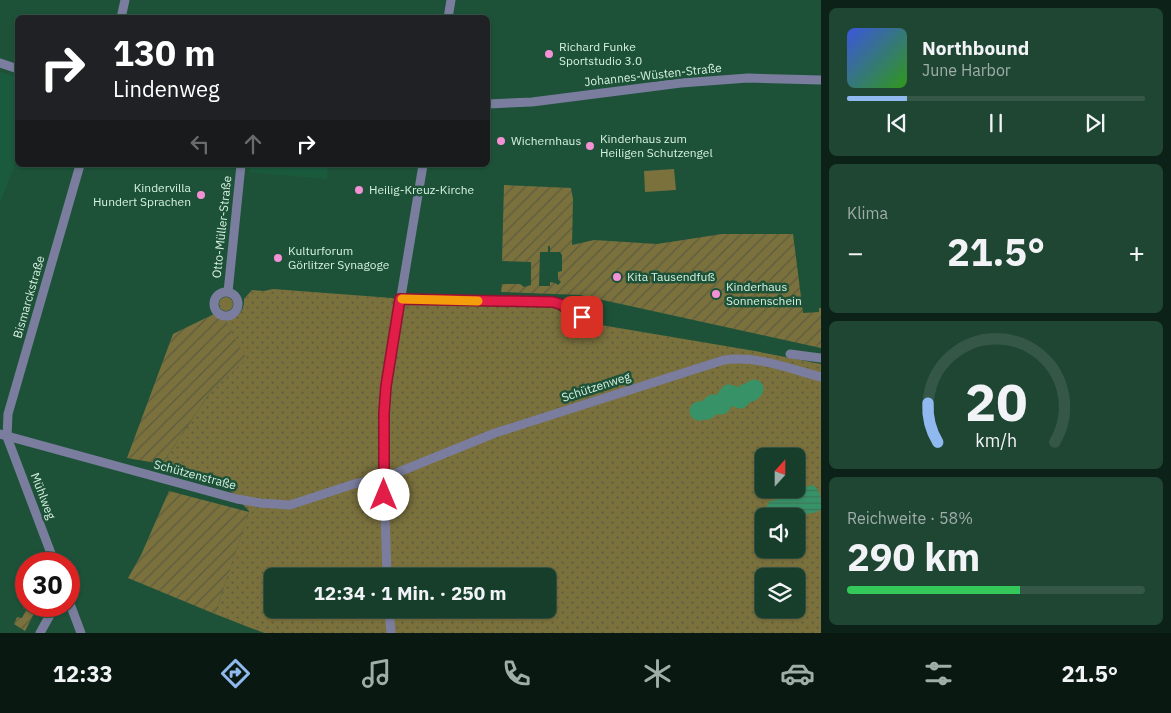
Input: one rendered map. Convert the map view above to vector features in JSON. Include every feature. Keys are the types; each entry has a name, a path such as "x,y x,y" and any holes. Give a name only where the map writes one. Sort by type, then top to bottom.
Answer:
{"street":[{"path":"122,15 125,0"},
{"path":"448,15 451,0"},
{"path":"0,63 15,68"},
{"name":"Johannes-Wüsten-Straße","path":"490,104 532,102 682,83 748,78 821,80"},
{"name":"Bismarckstraße","path":"3,435 79,167"},
{"name":"Otto-Müller-Straße","path":"228,292 241,167"},
{"path":"388,568 384,478 386,386 423,167"},
{"path":"400,299 553,302 582,317"},
{"path":"790,354 821,358"},
{"name":"Schützenweg","path":"384,478 495,433 724,360 746,358 759,360 821,377"},
{"name":"Schützenstraße","path":"3,435 237,499 267,504 290,505 354,484 384,478"},
{"name":"Mühlweg","path":"3,435 50,552"},
{"path":"40,633 49,617"},
{"path":"75,617 81,633"},
{"path":"390,618 391,633"}],"shaded area":[{"path":"0,72 15,76 15,163 0,203"},
{"path":"250,167 328,167 327,179 249,172"},
{"path":"812,485 817,489 821,498 821,510 805,514 805,508 768,508 767,505 770,501 784,498 805,498 805,487"}],"green space":[{"path":"674,169 676,190 645,192 644,171"},
{"path":"504,185 571,188 573,199 572,245 594,240 657,244 722,234 793,234 803,313 819,312 819,308 821,308 821,348 580,295 501,292 502,284 520,284 524,287 531,285 531,262 502,261","holes":["548,246 550,246 550,252 560,252 562,255 562,271 558,272 558,279 561,282 558,285 550,282 550,286 539,286 540,252 548,252"]},
{"path":"273,289 392,298 408,302 554,307 565,315 589,323 821,364 821,633 264,633 215,614 249,511 220,480 162,464 213,388 246,359 225,320 237,317 242,311 244,299 252,290 264,291"},
{"path":"223,297 229,297 233,304 229,311 223,311 219,307 219,301"},
{"path":"214,314 225,320 247,359 213,388 162,464 127,458 173,334"},
{"path":"169,491 249,512 215,614 128,578 141,555"},
{"path":"17,617 32,617 25,631 14,624"}],"waterway":[{"path":"699,411 707,410 713,404 721,405 729,394 740,399 754,389"}],"slow traffic":[{"path":"402,299 478,301"}],"place":[{"name":"Richard Funke Sportstudio 3.0","path":"549,54"},
{"name":"Wichernhaus","path":"501,141"},
{"name":"Kinderhaus zum Heiligen Schutzengel","path":"590,146"},
{"name":"Heilig-Kreuz-Kirche","path":"359,190"},
{"name":"Kindervilla Hundert Sprachen","path":"201,195"},
{"name":"Kulturforum Görlitzer Synagoge","path":"278,258"},
{"name":"Kita Tausendfuß","path":"617,277"},
{"name":"Kinderhaus Sonnenschein","path":"716,294"}],"route":[{"path":"384,495 384,413 386,386 400,299 553,302 582,317"}]}
